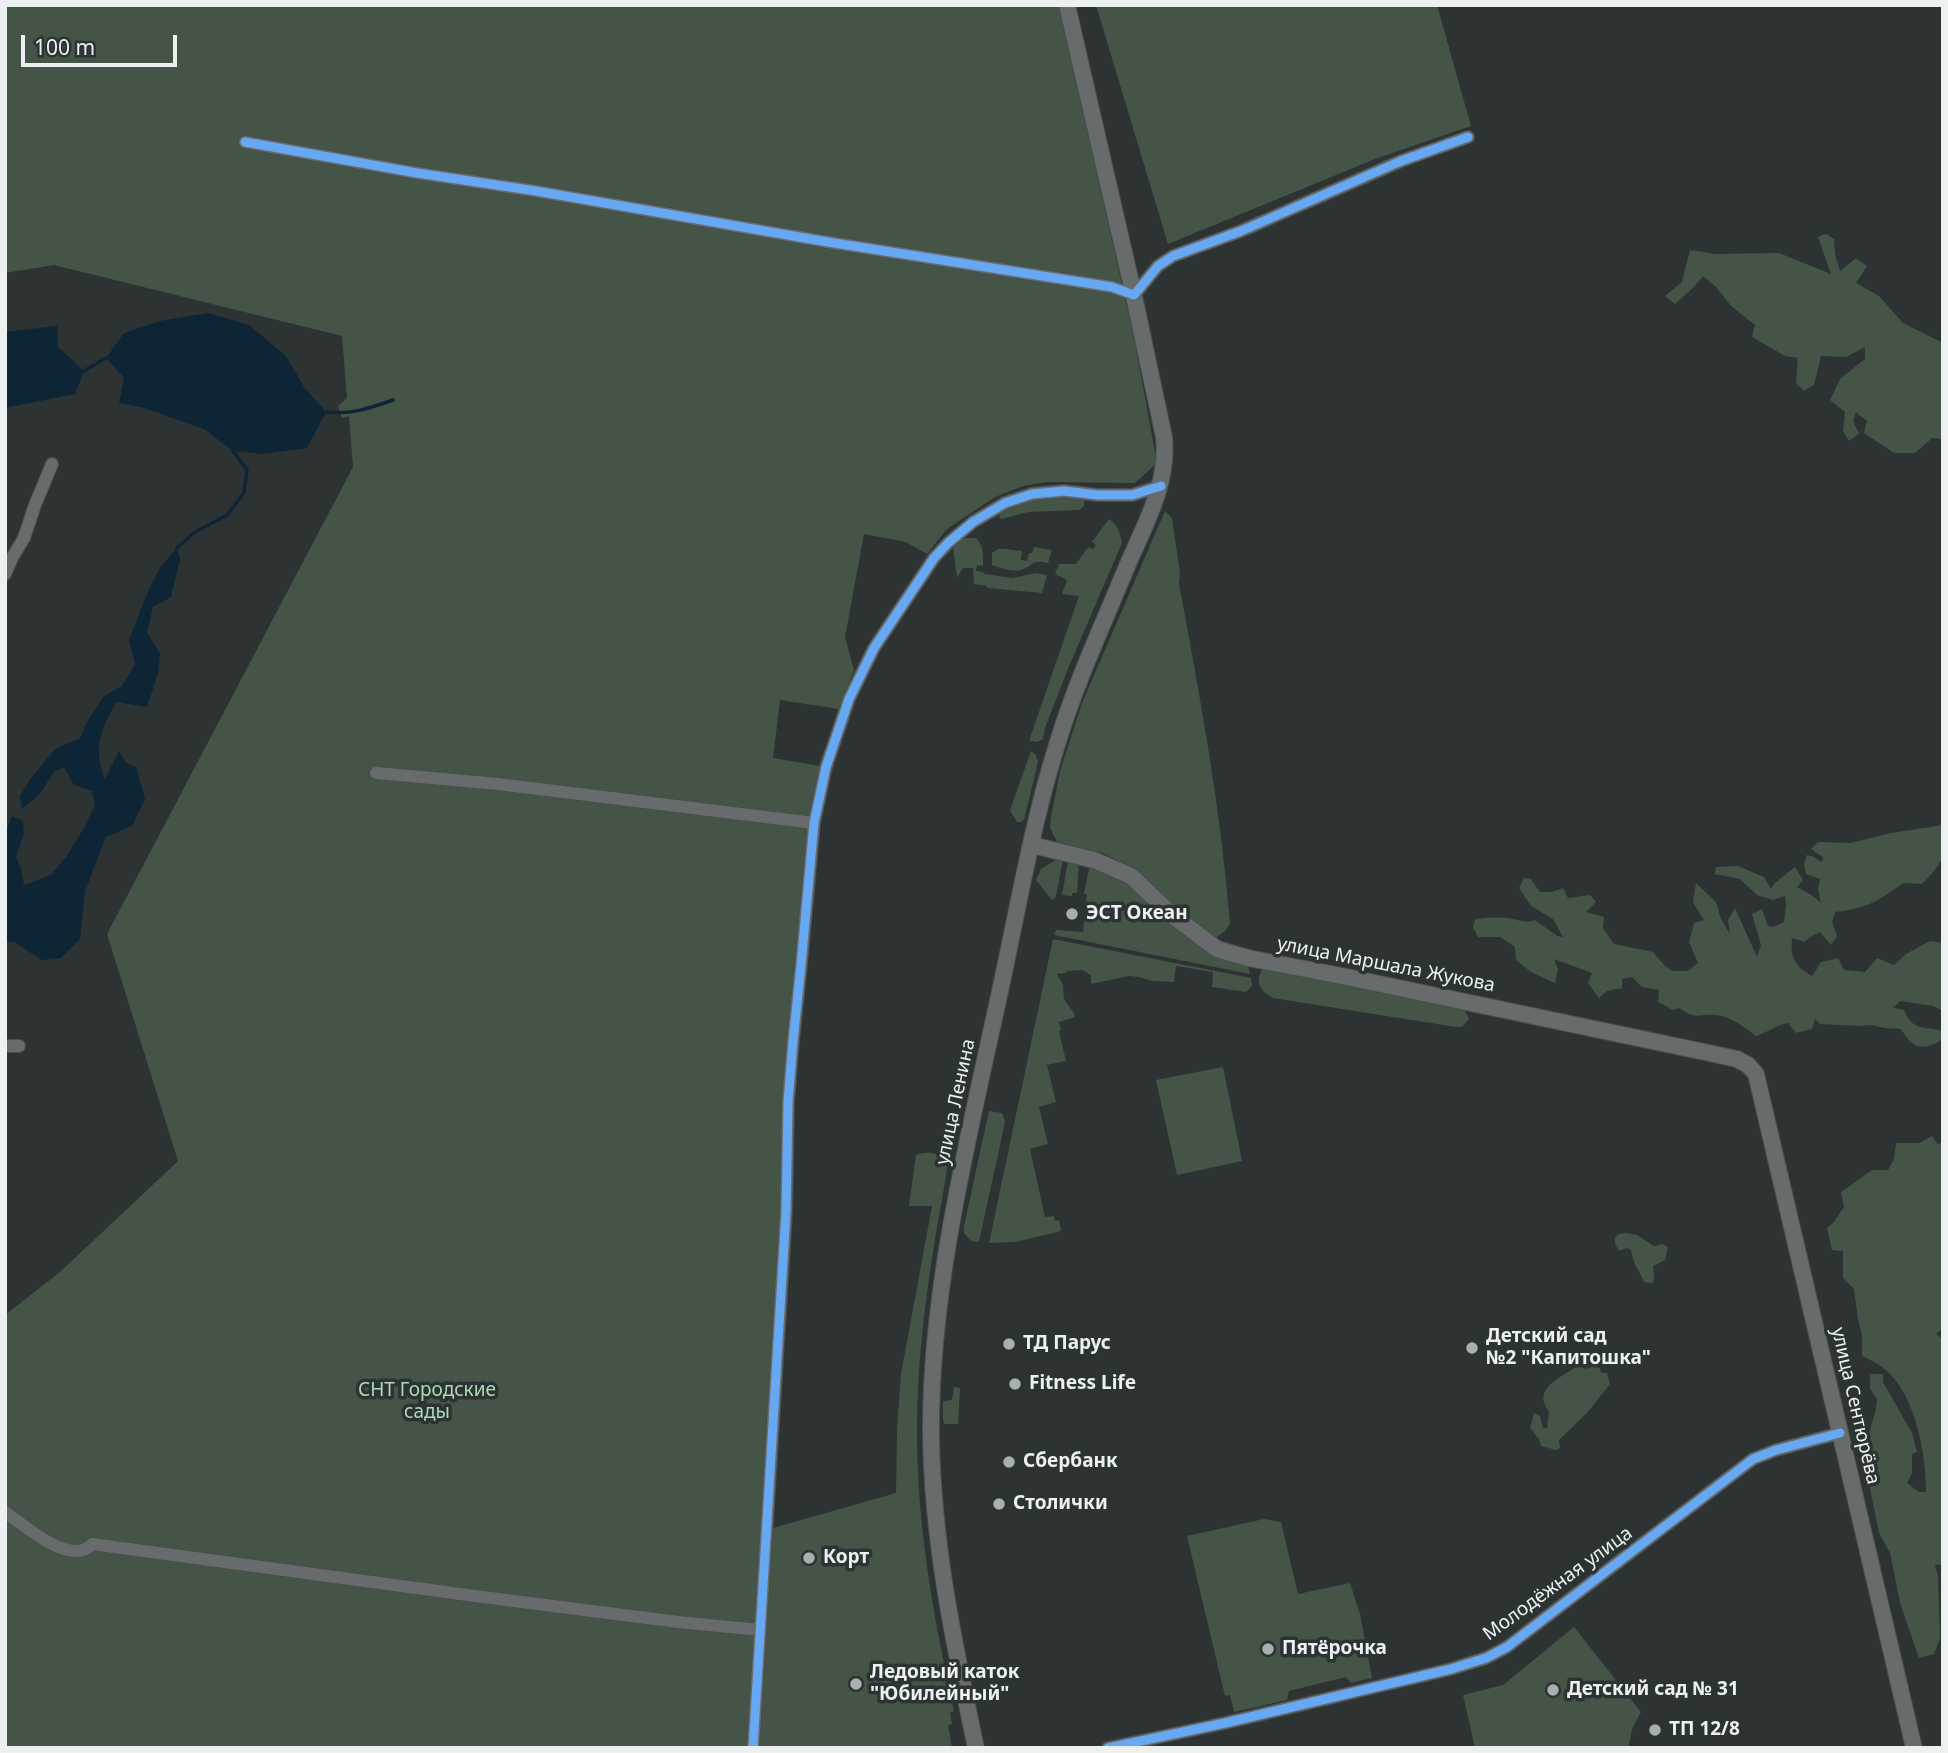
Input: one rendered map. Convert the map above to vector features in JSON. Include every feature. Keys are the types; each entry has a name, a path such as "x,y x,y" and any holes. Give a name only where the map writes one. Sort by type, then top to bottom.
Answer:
{"main road":[{"name":"улица Ленина","path":"976,1748 950,1626 934,1501 931,1432 934,1352 948,1245 1032,845 1062,728 1086,663 1157,500 1165,462 1164,437 1134,295 1067,5"},
{"name":"улица Маршала Жукова","path":"1032,845 1094,860 1131,876 1172,915 1217,949 1253,960 1726,1056 1748,1065 1756,1074"},
{"name":"улица Сентюрёва","path":"1756,1074 1914,1748"}],"street":[{"path":"245,142 828,242 1112,287 1134,295 1158,266 1173,256 1241,231 1401,161 1468,137"},
{"path":"5,574 24,538 52,464"},
{"path":"752,1748 786,1212 788,1102 814,823 826,767 849,698 874,648 934,558 948,543 1005,502 1032,494 1064,491 1132,495 1161,486"},
{"path":"376,773 814,823"},
{"name":"Молодёжная улица","path":"1108,1748 1225,1723 1451,1669 1486,1658 1517,1639 1753,1459 1840,1433"},
{"path":"5,1512 44,1541 80,1551 88,1549 92,1544 475,1597 760,1630"}],"green space":[{"name":"СНТ Городские сады","path":"5,5 1058,5 1135,343 1157,463 1135,483 1046,482 1023,486 995,497 947,529 927,554 906,542 864,534 845,637 854,670 839,709 780,700 773,758 826,767 801,965 766,1530 896,1493 901,1374 932,1206 909,1206 916,1155 935,1154 947,1167 930,1269 922,1339 917,1409 918,1467 928,1573 954,1711 950,1713 952,1724 948,1725 952,1748 5,1748 5,1315 60,1272 178,1161 107,934 353,467 349,416 342,418 338,406 347,398 342,336 54,265 5,273"},
{"path":"1096,5 1437,5 1471,126 1375,159 1168,244"},
{"path":"1826,234 1834,239 1840,271 1856,258 1867,266 1856,283 1879,296 1903,323 1943,343 1943,439 1932,438 1915,453 1894,453 1864,433 1867,421 1856,412 1853,421 1859,434 1849,441 1843,431 1845,412 1830,400 1840,379 1865,359 1865,347 1846,357 1821,356 1814,385 1804,391 1796,383 1798,358 1785,356 1752,337 1755,325 1731,306 1703,276 1675,304 1665,296 1682,282 1690,250 1716,254 1779,253 1831,274 1818,237"},
{"path":"1051,497 1080,497 1083,498 1084,504 1079,510 1028,512 999,518 1001,510 1026,501"},
{"path":"1165,511 1172,518 1180,573 1179,584 1209,753 1226,881 1230,924 1214,939 1129,866 1103,853 1057,842 1050,828 1060,771 1082,703"},
{"path":"1109,519 1118,529 1122,543 1067,671 1043,739 1037,742 1029,741 1079,596 1062,594 1067,580 1055,574 1059,564 1076,564 1088,547 1093,549 1096,545 1092,542"},
{"path":"964,538 976,538 982,548 983,566 977,565 976,571 1013,578 1036,573 1047,575 1042,593 987,588 974,584 973,568 963,568 957,578 953,547"},
{"path":"1034,547 1052,550 1048,563 1035,562 1018,570 992,565 992,553 998,549 1022,551 1021,560 1027,561"},
{"path":"1031,751 1038,762 1024,820 1017,822 1010,810"},
{"path":"1943,825 1941,858 1922,884 1903,883 1871,903 1835,912 1832,922 1837,936 1831,945 1820,932 1805,942 1792,938 1795,961 1812,976 1821,962 1838,958 1844,970 1865,972 1877,958 1894,965 1906,954 1930,941 1943,943 1943,1011 1933,1006 1900,1001 1893,1008 1904,1010 1915,1025 1943,1031 1943,1039 1929,1046 1914,1044 1901,1029 1871,1025 1820,1024 1815,1019 1812,1029 1796,1033 1788,1023 1756,1036 1722,1016 1694,1015 1679,1008 1673,1010 1658,1002 1659,990 1642,987 1632,977 1622,979 1622,988 1607,991 1599,998 1588,983 1592,973 1554,959 1558,969 1555,983 1531,972 1516,960 1515,947 1500,937 1478,937 1473,927 1475,919 1535,920 1557,936 1563,937 1553,919 1531,906 1519,888 1524,878 1531,879 1540,892 1563,888 1568,898 1590,895 1596,902 1586,912 1604,917 1603,928 1614,944 1653,952 1672,971 1688,971 1698,963 1689,942 1694,923 1704,920 1693,902 1696,883 1716,902 1721,919 1730,934 1728,920 1735,908 1757,957 1761,945 1752,914 1762,909 1768,926 1773,927 1784,922 1785,896 1773,900 1757,895 1740,879 1715,874 1716,867 1738,866 1764,877 1771,889 1795,867 1803,880 1797,887 1821,903 1818,889 1820,879 1806,874 1804,864 1807,855 1821,862 1824,858 1811,849 1818,842 1851,843 1891,833"},
{"path":"1057,859 1063,860 1056,896 1052,900 1036,880 1041,869"},
{"path":"1068,861 1079,862 1077,893 1072,893 1072,896 1062,895"},
{"path":"1090,864 1126,882 1195,943 1208,951 1248,965 1250,974 1054,935 1056,930 1083,932 1087,894 1084,894"},
{"path":"1053,939 1251,978 1252,986 1246,992 1212,987 1213,972 1176,966 1174,982 1129,976 1091,984 1091,975 1082,970 1057,974 1063,985 1064,999 1075,1017 1059,1022 1066,1061 1047,1065 1056,1102 1039,1107 1048,1144 1030,1149 1045,1217 1054,1216 1055,1221 1059,1220 1061,1231 1016,1242 989,1243"},
{"path":"1268,968 1460,1007 1469,1019 1462,1027 1456,1027 1273,998 1259,983 1262,970"},
{"path":"1223,1067 1242,1161 1177,1175 1156,1080"},
{"path":"989,1111 1002,1113 1005,1122 979,1242 971,1241 964,1233 964,1226"},
{"path":"1932,1136 1938,1145 1943,1141 1943,1328 1936,1334 1943,1339 1943,1564 1935,1565 1938,1576 1940,1638 1934,1654 1919,1658 1900,1603 1890,1553 1879,1533 1863,1454 1877,1399 1870,1389 1870,1374 1883,1374 1883,1382 1912,1433 1917,1452 1912,1454 1912,1473 1907,1483 1919,1492 1926,1492 1921,1444 1912,1410 1896,1381 1883,1368 1862,1356 1862,1335 1854,1289 1843,1278 1843,1251 1832,1250 1827,1228 1844,1207 1841,1192 1872,1170 1888,1170 1894,1159 1896,1143 1919,1143"},
{"path":"1619,1234 1637,1235 1654,1246 1662,1244 1668,1247 1665,1260 1653,1266 1653,1283 1644,1282 1631,1250 1627,1248 1619,1251 1615,1244 1615,1238"},
{"path":"1577,1366 1599,1368 1602,1373 1607,1373 1610,1384 1587,1413 1559,1440 1560,1448 1556,1450 1541,1446 1530,1428 1534,1413 1540,1416 1543,1428 1547,1428 1549,1411 1544,1403 1546,1390"},
{"path":"954,1387 960,1388 958,1424 944,1424 943,1401 952,1400"},
{"path":"1264,1519 1281,1522 1298,1594 1350,1583 1360,1614 1372,1678 1351,1683 1346,1677 1289,1691 1287,1700 1234,1712 1230,1695 1225,1696 1187,1536"},
{"name":"Детский сад № 31","path":"1574,1627 1641,1712 1632,1729 1628,1748 1475,1748 1463,1695 1503,1685"}],"water":[{"path":"208,313 249,325 286,356 304,387 326,412 307,448 263,454 233,451 204,429 141,407 119,403 124,378 106,358 124,333 160,321"},
{"path":"57,326 58,347 84,371 75,394 5,408 5,332"},
{"path":"177,548 180,559 171,597 153,607 147,632 160,654 158,673 147,707 116,702 100,739 99,757 105,779 119,751 126,763 136,767 145,799 132,826 106,837 85,891 80,939 61,958 41,960 15,942 5,942 5,833 12,816 23,821 24,834 16,857 24,885 51,875 84,828 95,805 92,791 74,785 64,767 54,772 39,795 22,809 20,796 55,749 80,738 103,697 122,686 135,664 129,640 144,601 159,569"}],"waterway":[{"path":"84,371 106,358"},
{"path":"326,412 352,412 393,400"},
{"path":"177,548 195,532 227,515 244,493 247,470 233,451"}],"cycle path":[{"path":"245,142 828,242 1112,287 1134,295 1158,266 1173,256 1241,231 1401,161 1468,137"},
{"path":"753,1748 786,1212 788,1102 814,823 826,767 849,699 874,648 934,558 973,522 1005,503 1032,494 1064,491 1132,495 1161,486"},
{"path":"1108,1748 1225,1723 1451,1669 1486,1658 1507,1647 1753,1459 1840,1433"}],"place":[{"name":"ЭСТ Океан","path":"1072,914"},
{"name":"ТД Парус","path":"1009,1344"},
{"name":"Детский сад №2 \"Капитошка\"","path":"1472,1348"},
{"name":"Fitness Life","path":"1015,1384"},
{"name":"Сбербанк","path":"1009,1462"},
{"name":"Столички","path":"999,1504"},
{"name":"Корт","path":"809,1558"},
{"name":"Пятёрочка","path":"1268,1649"},
{"name":"Ледовый каток \"Юбилейный\"","path":"856,1684"},
{"name":"Детский сад № 31","path":"1553,1690"},
{"name":"ТП 12/8","path":"1655,1730"}]}
